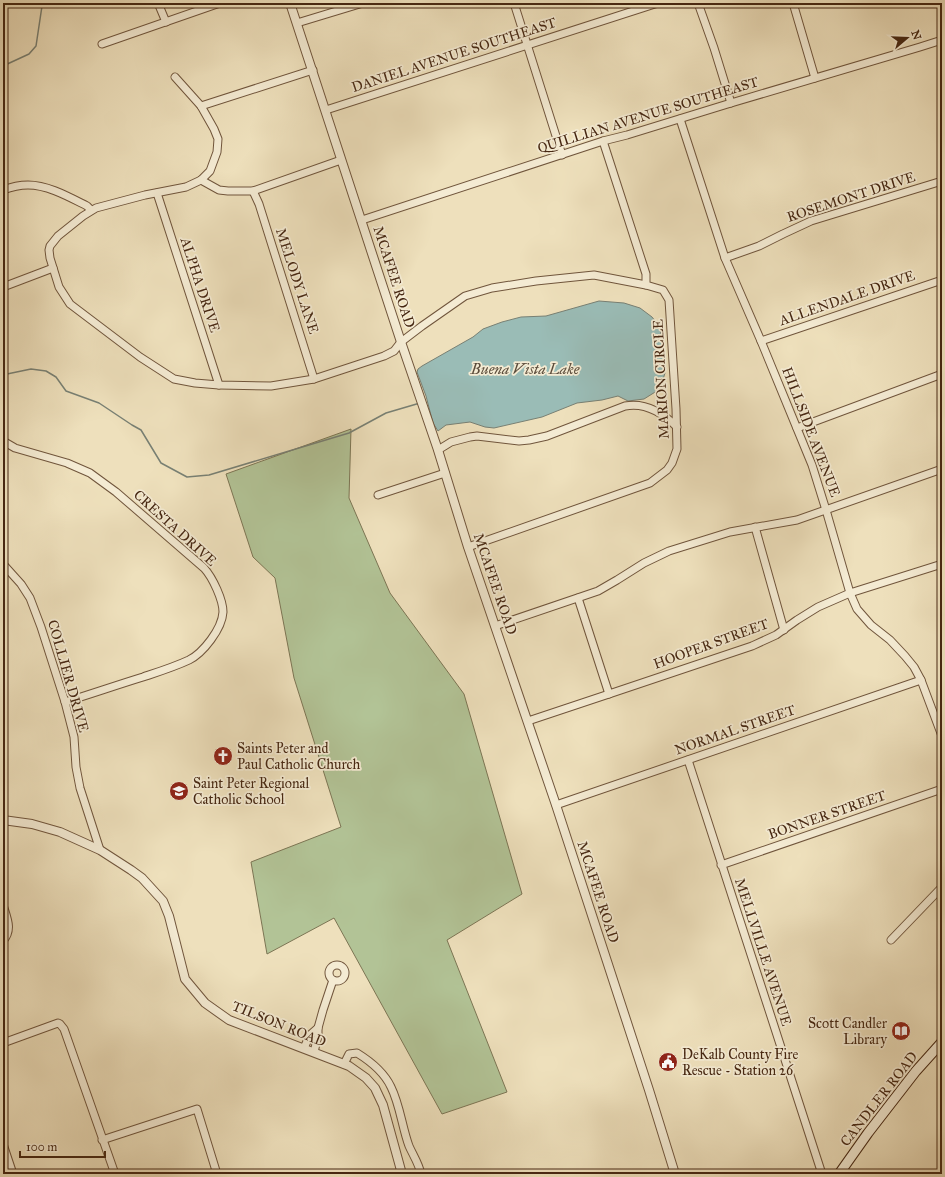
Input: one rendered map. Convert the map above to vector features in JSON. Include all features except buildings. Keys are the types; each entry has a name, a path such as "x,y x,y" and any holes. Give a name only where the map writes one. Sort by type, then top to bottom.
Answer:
{"main road":[{"name":"CANDLER ROAD","path":"839,1174 868,1133 916,1071 942,1042"}],"street":[{"path":"158,3 166,22"},
{"path":"102,44 220,3"},
{"name":"MCAFEE ROAD","path":"290,3 438,450 468,547 556,805 649,1090 673,1174"},
{"path":"297,23 363,3"},
{"path":"514,3 562,155"},
{"name":"DANIEL AVENUE SOUTHEAST","path":"326,110 658,3"},
{"path":"698,3 731,103"},
{"path":"792,3 815,78"},
{"name":"QUILLIAN AVENUE SOUTHEAST","path":"362,220 603,141 920,48 942,40"},
{"path":"201,106 313,70"},
{"path":"3,190 20,185 29,185 58,191 87,206 91,210 108,204 186,187 201,180 210,171 217,152 218,139 201,106 175,77"},
{"name":"HILLSIDE AVENUE","path":"680,119 725,258 812,465 850,593 858,609 871,625 890,640 914,667 921,680 942,736"},
{"path":"603,141 646,274 646,285"},
{"path":"201,180 219,190 253,191 342,160"},
{"name":"ROSEMONT DRIVE","path":"725,258 760,246 811,222 942,180"},
{"name":"MELODY LANE","path":"253,191 259,204 314,379"},
{"name":"ALPHA DRIVE","path":"157,193 219,385"},
{"name":"MARION CIRCLE","path":"91,210 58,236 50,246 50,258 59,287 70,304 140,357 174,379 195,383 271,386 314,379 384,356 394,351 401,342 465,296 492,288 536,281 594,275 646,285 663,290 670,300 677,427 677,449 672,463 662,475 650,483 468,547"},
{"path":"3,287 53,268"},
{"name":"ALLENDALE DRIVE","path":"761,341 942,280"},
{"path":"797,428 942,374"},
{"path":"438,450 451,442 477,436 519,441 547,436 625,406 632,405 640,405 651,408 672,421 677,427"},
{"name":"CRESTA DRIVE","path":"3,441 15,448 67,463 90,472 116,492 204,568 210,575 223,607 222,619 210,641 201,652 189,660 65,702"},
{"path":"495,626 598,590 617,580 644,562 669,551 730,532 797,520 942,469"},
{"path":"378,495 445,473"},
{"path":"755,527 784,630"},
{"name":"COLLIER DRIVE","path":"3,564 21,584 30,598 41,627 65,702 74,737 76,767 80,788 100,850"},
{"name":"HOOPER STREET","path":"528,720 752,646 776,636 797,620 818,607 850,593 942,564"},
{"path":"578,598 609,694"},
{"name":"NORMAL STREET","path":"556,805 921,680"},
{"name":"MELLVILLE AVENUE","path":"688,760 822,1174"},
{"name":"BONNER STREET","path":"721,865 942,789"},
{"name":"TILSON ROAD","path":"3,820 32,824 60,832 100,850 142,878 163,901 169,916 185,979 205,1003 230,1020 349,1066 366,1078 375,1088 383,1105 402,1174"},
{"path":"891,940 942,887"},
{"path":"3,905 8,919 9,929 3,941"},
{"path":"314,1052 318,1036 318,1028 333,980"},
{"path":"3,1043 58,1023 60,1024 64,1029 115,1174"},
{"path":"304,1048 310,1035 318,1028"},
{"path":"344,1064 349,1054 357,1053 368,1060 385,1078 391,1087 409,1146 421,1174"},
{"path":"102,1140 197,1109 217,1174"},
{"path":"3,1144 13,1174"}],"green space":[{"path":"351,429 349,498 390,593 464,694 522,894 447,940 507,1092 442,1114 334,918 267,954 251,862 341,827 294,678 275,578 253,557 226,474"}],"water":[{"name":"Buena Vista Lake","path":"599,301 624,303 640,308 652,317 660,327 665,373 660,389 644,399 628,401 618,396 602,400 577,403 542,417 494,428 485,427 470,422 446,425 438,431 433,423 426,396 417,372 418,369 473,337 483,329 521,317 546,316"}],"waterway":[{"path":"3,66 29,54 36,46 42,6 44,3"},
{"path":"3,373 7,374 31,369 46,371 56,377 66,391 99,403 141,430 161,463 187,477 209,475 349,433 386,413 420,403"}],"place":[{"name":"Saints Peter and Paul Catholic Church","path":"223,756"},
{"name":"Saint Peter Regional Catholic School","path":"179,791"},
{"name":"Scott Candler Library","path":"901,1031"},
{"name":"DeKalb County Fire Rescue - Station 26","path":"668,1062"}]}
